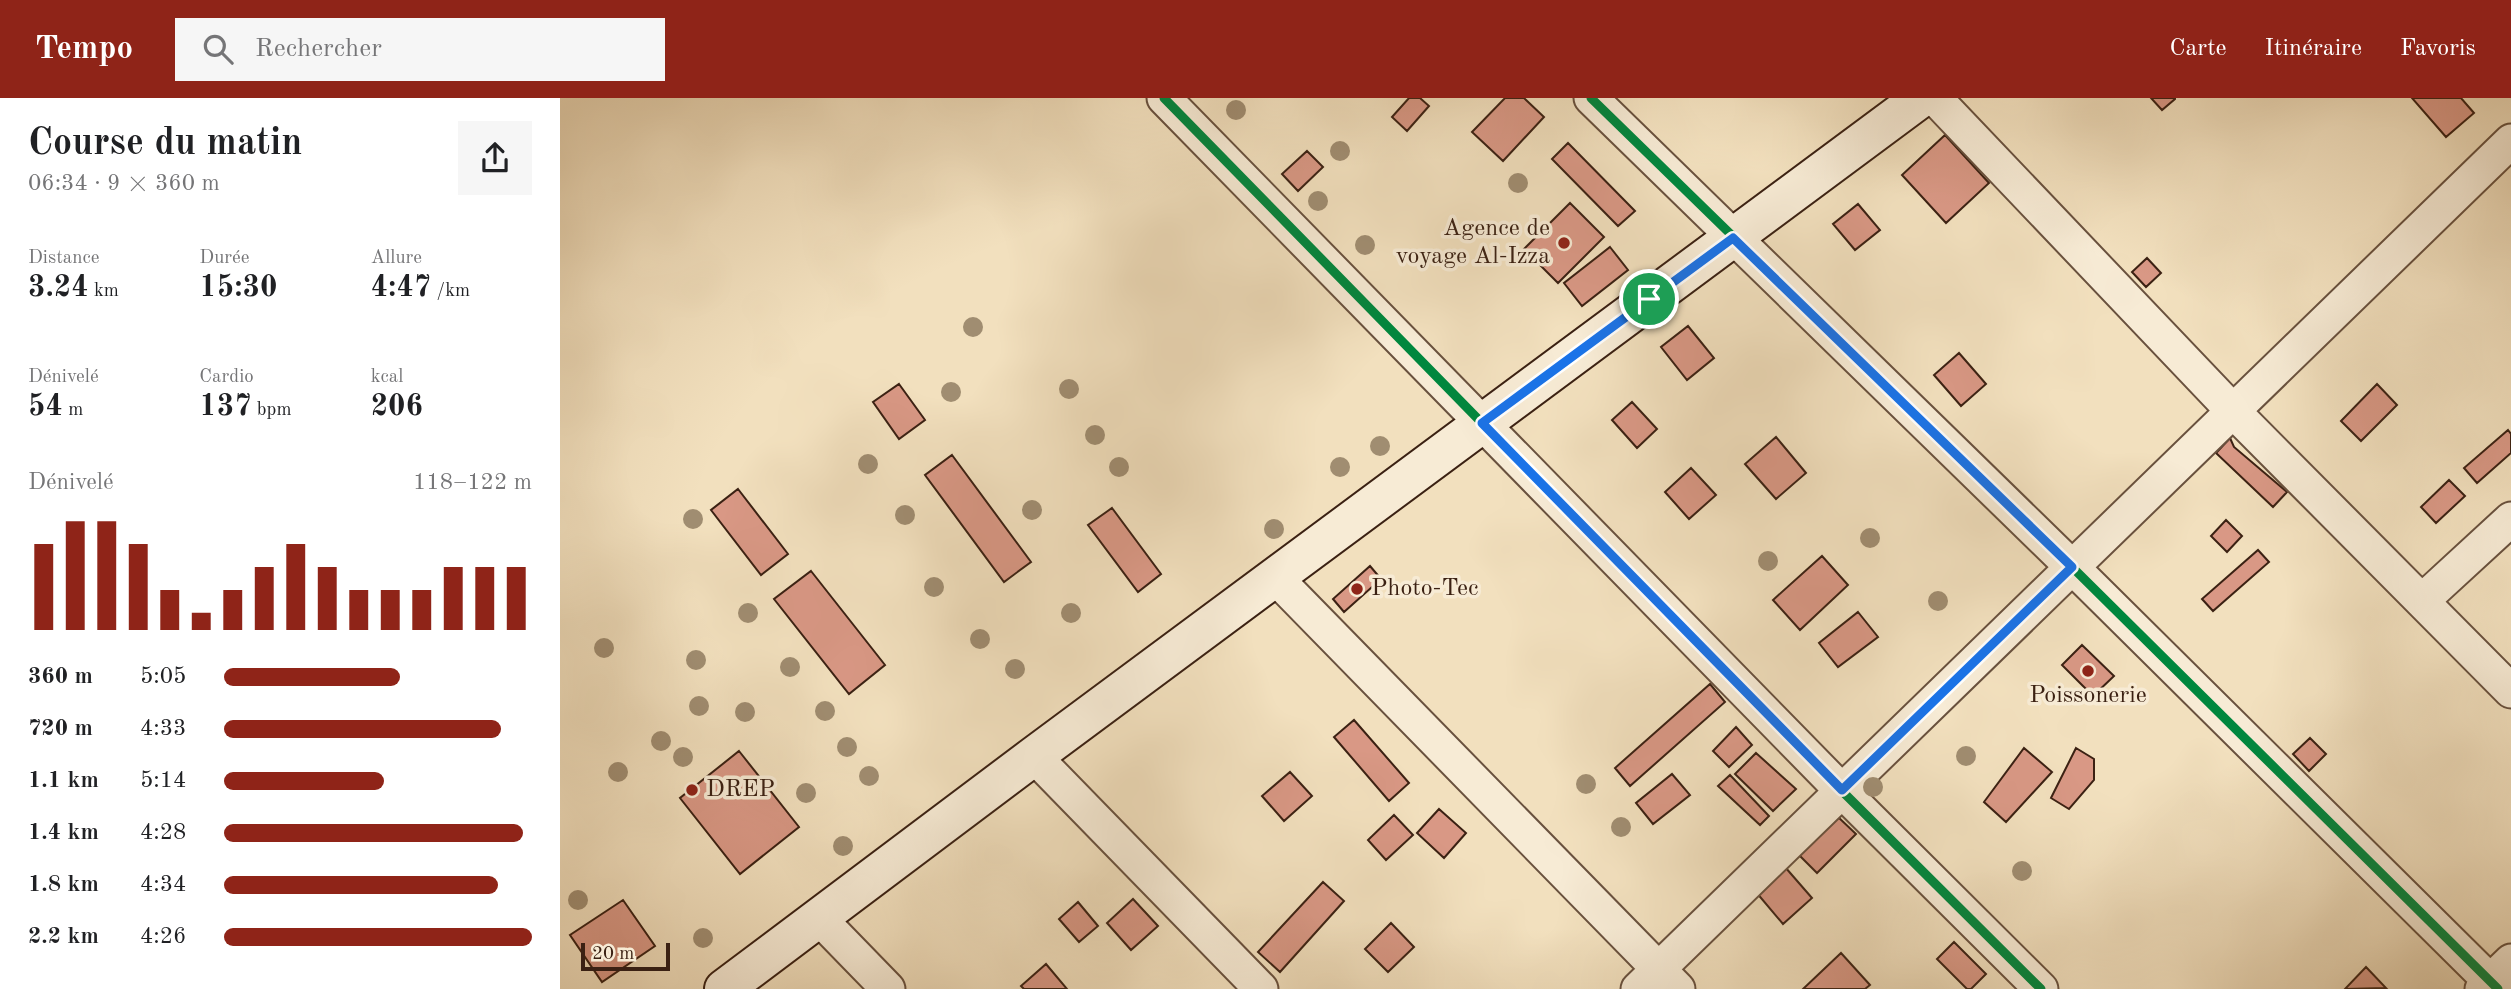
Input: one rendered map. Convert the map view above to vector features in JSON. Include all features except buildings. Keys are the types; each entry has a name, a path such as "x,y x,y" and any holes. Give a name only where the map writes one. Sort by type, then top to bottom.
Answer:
{"main road":[{"path":"724,989 1921,98"}],"street":[{"path":"1164,98 1842,790 2041,989"},
{"path":"1591,98 2495,980"},
{"path":"1935,98 2233,411 2511,691"},
{"path":"1275,577 1658,982 1842,790 2511,141"},
{"path":"2423,600 2511,519"},
{"path":"1034,756 1261,989"},
{"path":"820,919 888,989"}],"cycle path":[{"path":"1164,98 1842,791 2041,989"},
{"path":"1591,98 2072,567 2498,989"}],"place":[{"name":"Agence de voyage Al-Izza","path":"1564,243"},
{"name":"Photo-Tec","path":"1357,589"},
{"name":"Poissonerie","path":"2088,671"},
{"name":"DREP","path":"692,790"}],"route":[{"path":"1733,238 2072,567 1842,790 1482,423 1649,299 1733,238"}]}
